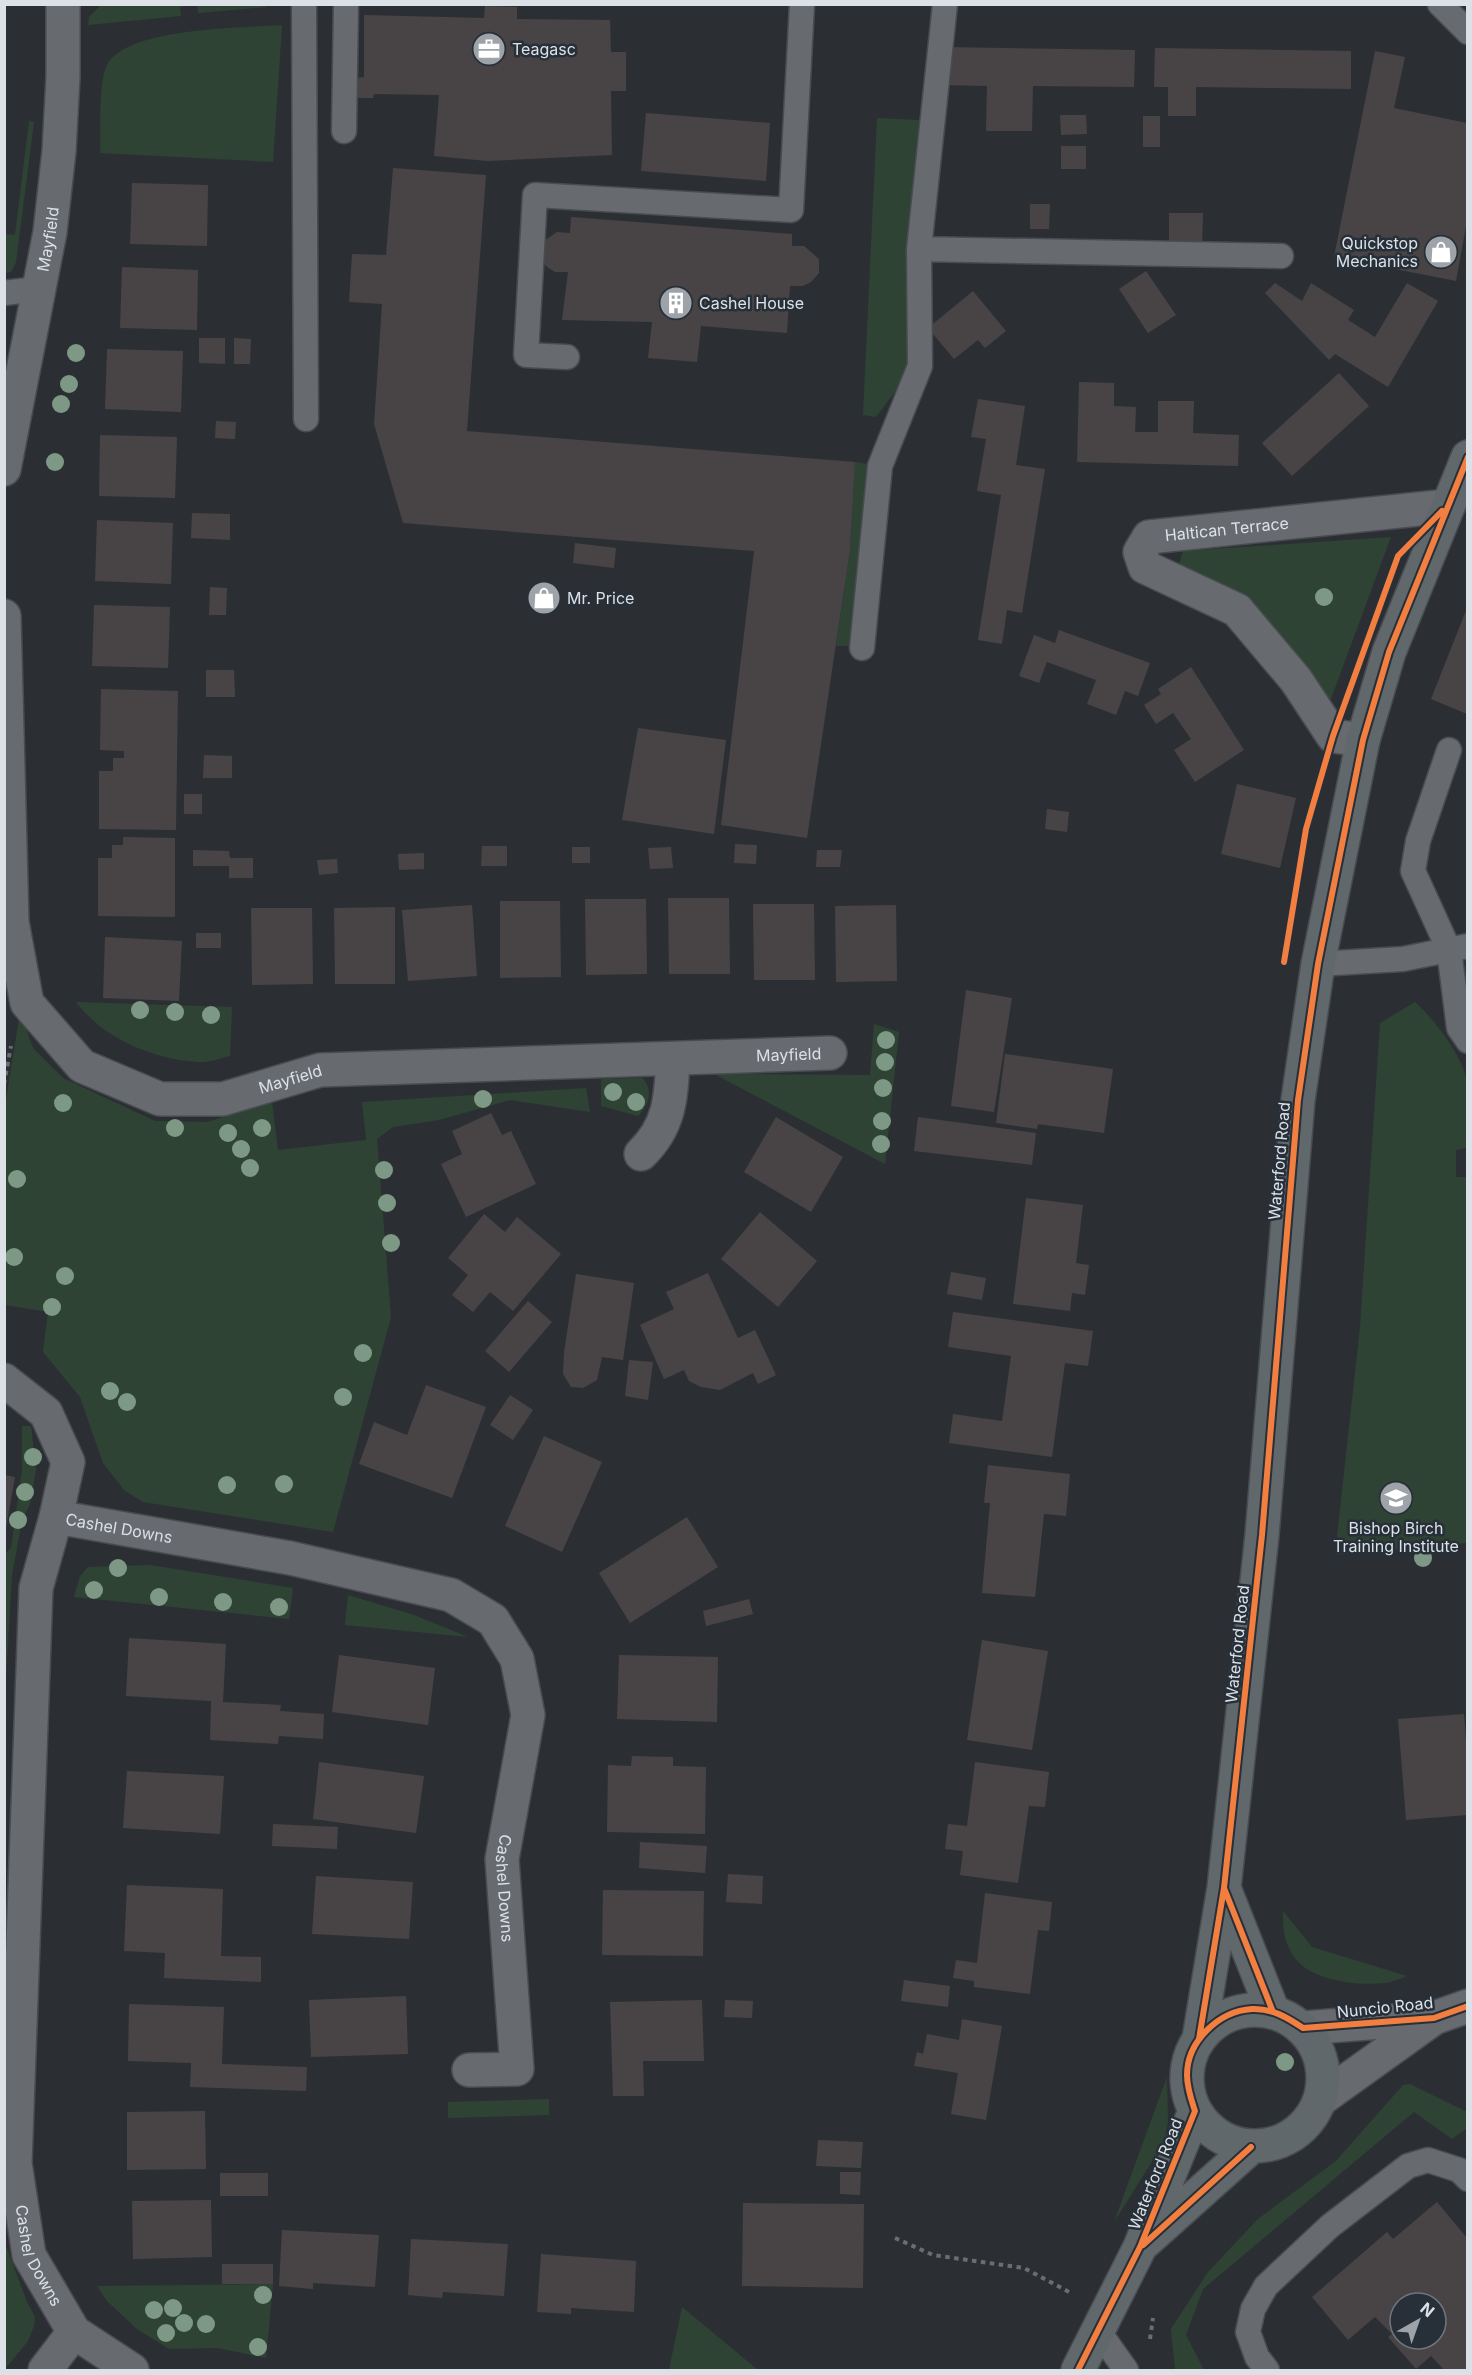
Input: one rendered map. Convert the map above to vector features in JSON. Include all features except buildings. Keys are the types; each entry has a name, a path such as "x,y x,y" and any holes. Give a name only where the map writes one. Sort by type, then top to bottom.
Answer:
{"main road":[{"name":"Waterford Road","path":"1199,2038 1224,1888 1262,1535 1298,1100 1318,964 1363,740 1389,652 1467,457"},
{"name":"Waterford Road","path":"1224,1888 1273,2012"},
{"path":"1253,2009 1273,2012 1289,2018 1303,2028 1315,2044 1322,2061 1324,2080 1321,2099 1311,2119 1294,2135 1274,2144 1251,2147 1229,2142 1209,2129 1195,2111 1189,2093 1187,2074 1190,2055 1199,2038 1214,2023 1232,2013 1253,2009"},
{"name":"Waterford Road","path":"1078,2370 1140,2247 1195,2111"},
{"name":"Waterford Road","path":"1140,2247 1251,2147"}],"street":[{"name":"Mayfield","path":"4,469 37,289 50,232 59,151 63,77 63,4"},
{"name":"Haltican Terrace","path":"1363,740 1333,736 1296,680 1236,610 1144,567 1140,552 1149,537 1448,506"},
{"name":"Mayfield","path":"4,616 8,922 27,1003 82,1066 160,1099 223,1099 320,1070 830,1053"},
{"path":"641,1155 656,1140 671,1101 674,1059"},
{"path":"4,1380 46,1413 68,1462 56,1517"},
{"name":"Cashel Downs","path":"74,2332 29,2255 15,2163 16,1824 36,1588 56,1517 291,1558 439,1592 451,1595 494,1620 517,1659 528,1715 502,1859 518,2069 469,2070"},
{"name":"Nuncio Road","path":"1303,2028 1434,2018 1467,2006"},
{"name":"Nuncio Road","path":"1321,2099 1434,2018"},
{"path":"45,2370 74,2332 132,2370"}],"lane":[{"path":"304,4 306,419"},
{"path":"344,131 346,4"},
{"path":"567,357 526,355 535,195 791,210 802,4"},
{"path":"862,648 880,466 920,366 919,249 945,4"},
{"path":"1440,4 1467,32"},
{"path":"919,249 1281,256"},
{"path":"4,293 37,289"},
{"path":"1449,750 1418,841 1413,871 1458,948 1465,1032"},
{"path":"1318,964 1403,959 1458,948"},
{"path":"1267,2370 1257,2357 1248,2332 1253,2309 1266,2286 1330,2226 1408,2166 1428,2160 1459,2170 1467,2179"},
{"path":"1099,2332 1126,2370"}],"path":[{"path":"895,2238 933,2255 1023,2268 1071,2293"}],"green space":[{"path":"263,4 267,7 198,13 197,5"},
{"path":"101,5 193,5 180,7 181,16 88,25 89,17"},
{"path":"282,25 273,162 100,153 101,95 104,73 107,65 119,52 137,43 161,36 214,29"},
{"path":"877,118 919,120 911,247 909,373 876,417 863,415"},
{"path":"29,121 34,122 16,262 11,272 5,273 5,234 15,235"},
{"path":"855,462 868,464 849,646 836,646 850,550"},
{"path":"1391,537 1329,704 1280,634 1245,598 1178,568 1183,551"},
{"path":"76,1002 232,1007 230,1056 198,1062 164,1057 131,1045 115,1036 87,1015"},
{"path":"1415,1002 1430,1017 1453,1048 1463,1069 1467,1086 1467,1148 1456,1150 1456,1177 1468,1177 1467,1543 1335,1555 1360,1327 1380,1023"},
{"path":"20,1012 33,1048 63,1078 155,1121 207,1122 272,1102 278,1150 366,1140 362,1102 586,1088 590,1112 510,1100 439,1120 393,1127 377,1139 391,1317 333,1532 143,1502 124,1490 103,1463 80,1397 43,1352 48,1312 5,1305 5,1106"},
{"path":"874,1024 899,1032 885,1164 714,1074 870,1075"},
{"path":"642,1078 648,1087 649,1097 638,1116 601,1106 601,1079"},
{"path":"22,1426 31,1426 36,1470 30,1504 22,1520 12,1575 5,1695 5,1554 11,1548 22,1470"},
{"path":"150,1565 293,1588 289,1619 74,1597 80,1576 88,1567"},
{"path":"348,1595 414,1615 468,1637 345,1625"},
{"path":"1283,1911 1312,1947 1407,1976 1385,1983 1360,1984 1333,1980 1308,1970 1298,1962 1288,1947 1284,1932"},
{"path":"1167,2077 1168,2123 1163,2144 1114,2222"},
{"path":"1410,2084 1467,2112 1467,2128 1452,2139 1414,2112 1203,2289 1186,2335 1204,2370 1175,2370 1171,2329 1208,2272 1258,2219 1336,2161 1403,2085"},
{"path":"549,2099 549,2115 448,2118 448,2102"},
{"path":"5,2243 35,2317 28,2341 5,2369"},
{"path":"273,2284 266,2358 218,2348 169,2349 137,2329 107,2301 97,2286"},
{"path":"682,2307 758,2370 669,2370"}],"cycle path":[{"path":"1199,2039 1224,1888 1262,1535 1298,1100 1318,964 1363,740 1389,652 1468,457"},
{"path":"1284,962 1306,829 1333,736 1398,556 1442,511"},
{"path":"1224,1888 1273,2012"},
{"path":"1078,2370 1140,2247 1195,2111 1189,2093 1188,2062 1207,2030 1228,2015 1252,2009 1273,2012 1303,2028 1434,2018 1468,2006"},
{"path":"1143,2245 1251,2147"}],"place":[{"name":"Teagasc","path":"489,49"},
{"name":"Quickstop Mechanics","path":"1441,252"},
{"name":"Cashel House","path":"676,303"},
{"name":"Mr. Price","path":"544,598"},
{"name":"Bishop Birch Training Institute","path":"1396,1498"}]}
